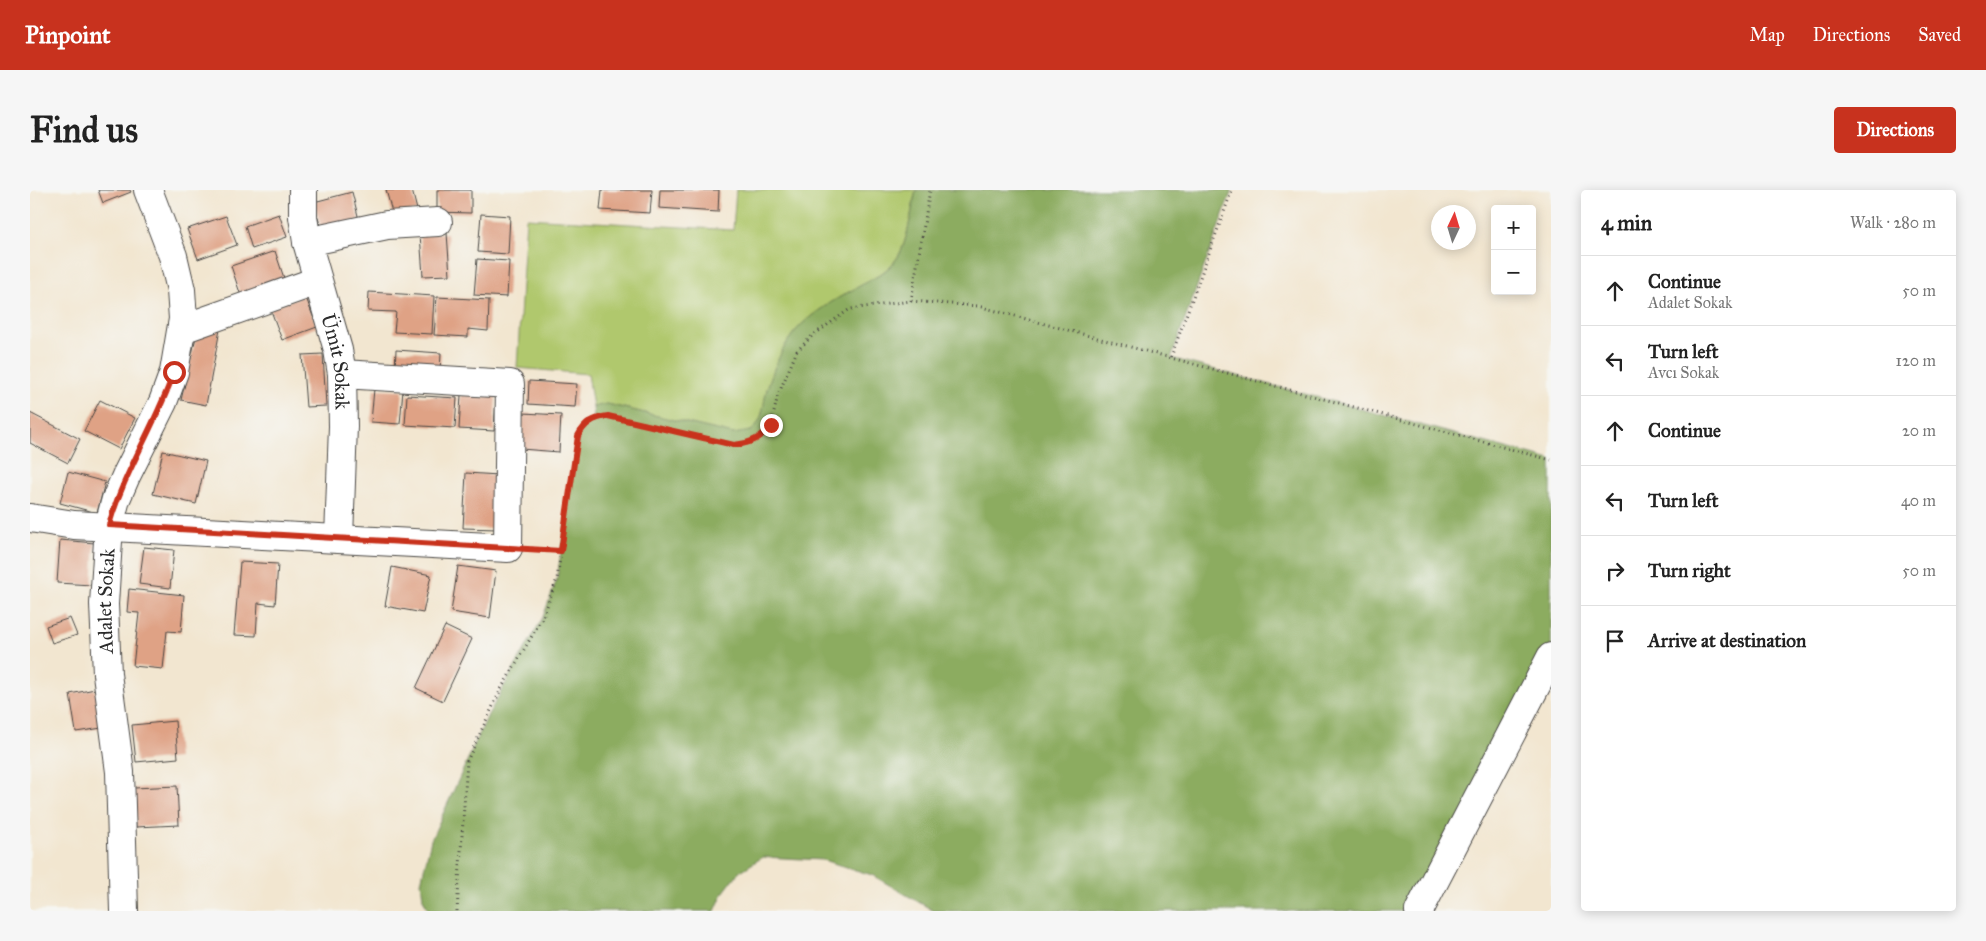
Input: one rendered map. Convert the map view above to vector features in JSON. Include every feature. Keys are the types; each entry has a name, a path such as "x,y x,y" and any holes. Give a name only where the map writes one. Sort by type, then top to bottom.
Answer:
{"street":[{"name":"Adalet Sokak","path":"124,911 120,772 106,665 104,604 109,525 116,499 163,402 174,372 183,319 181,290 175,265 148,190"},
{"name":"Ümit Sokak","path":"303,190 303,217 307,242 338,350 342,374 343,426 339,538"},
{"path":"307,242 387,225 438,222"},
{"path":"182,329 317,281"},
{"path":"30,518 74,525 109,525 508,548 510,384 342,374"},
{"path":"1419,911 1551,657"}],"path":[{"path":"911,301 930,190"},
{"path":"1171,358 1232,190"},
{"path":"457,911 466,761 501,689 543,617 557,579 578,436 583,426 594,418 608,416 734,445 749,444 764,434 771,425 778,395 797,351 812,336 850,309 911,301 978,306 1551,460"},
{"path":"508,548 561,551"}],"green space":[{"path":"736,190 916,190 907,235 898,257 886,270 814,314 793,333 776,364 767,389 762,415 753,430 733,434 607,404 593,407 588,374 517,368 526,218 733,230"},
{"path":"916,190 1232,190 1171,358 1551,460 1551,657 1419,911 934,911 872,875 823,860 763,857 739,872 723,893 715,911 429,911 423,899 421,882 431,840 488,715 543,617 557,579 578,436 583,426 594,418 593,407 607,404 733,434 751,431 761,417 767,389 776,364 793,333 814,314 878,276 898,257 907,235"}],"building":[{"path":"98,190 130,190 131,192 103,203"},
{"path":"386,190 412,190 417,210 393,216"},
{"path":"437,190 471,190 471,213 437,212"},
{"path":"602,190 652,190 650,213 600,210"},
{"path":"660,190 719,190 718,212 659,208"},
{"path":"352,192 359,220 321,229 314,202"},
{"path":"279,214 287,237 252,249 245,226"},
{"path":"481,214 510,216 508,254 478,252"},
{"path":"226,216 237,245 198,259 187,229"},
{"path":"447,233 450,275 423,276 420,234"},
{"path":"275,251 285,281 241,296 231,266"},
{"path":"477,259 509,261 507,297 474,295"},
{"path":"369,292 434,296 432,334 394,332 396,312 368,311"},
{"path":"305,295 317,327 282,340 270,308"},
{"path":"437,297 489,300 488,331 468,329 468,337 434,335"},
{"path":"221,324 206,405 181,400 197,333"},
{"path":"396,350 441,353 440,373 395,369"},
{"path":"323,354 326,406 306,407 302,355"},
{"path":"529,381 577,384 575,407 528,404"},
{"path":"374,389 403,390 400,424 371,422"},
{"path":"407,395 457,398 455,428 405,425"},
{"path":"461,395 496,397 494,431 459,429"},
{"path":"100,400 135,418 119,449 84,431"},
{"path":"30,413 80,439 68,463 30,443"},
{"path":"523,413 561,415 559,452 521,449"},
{"path":"163,451 206,461 196,504 153,494"},
{"path":"68,472 105,482 97,513 60,503"},
{"path":"466,473 499,475 497,529 463,528"},
{"path":"60,540 95,543 92,585 57,583"},
{"path":"144,547 174,550 170,588 139,584"},
{"path":"240,562 278,564 275,605 258,603 256,636 234,635"},
{"path":"458,566 496,571 490,618 451,612"},
{"path":"392,567 431,575 423,613 385,606"},
{"path":"129,589 184,595 181,632 167,631 163,669 133,666 139,613 127,612"},
{"path":"70,618 77,635 52,643 46,626"},
{"path":"445,626 472,639 443,701 416,688"},
{"path":"95,689 102,728 76,732 70,694"},
{"path":"175,721 178,758 136,762 132,725"},
{"path":"177,786 179,825 136,827 134,788"}],"route":[{"path":"174,372 163,402 116,499 109,525 561,551 578,436 583,426 594,418 608,416 734,445 749,444 757,440 771,425"}]}
